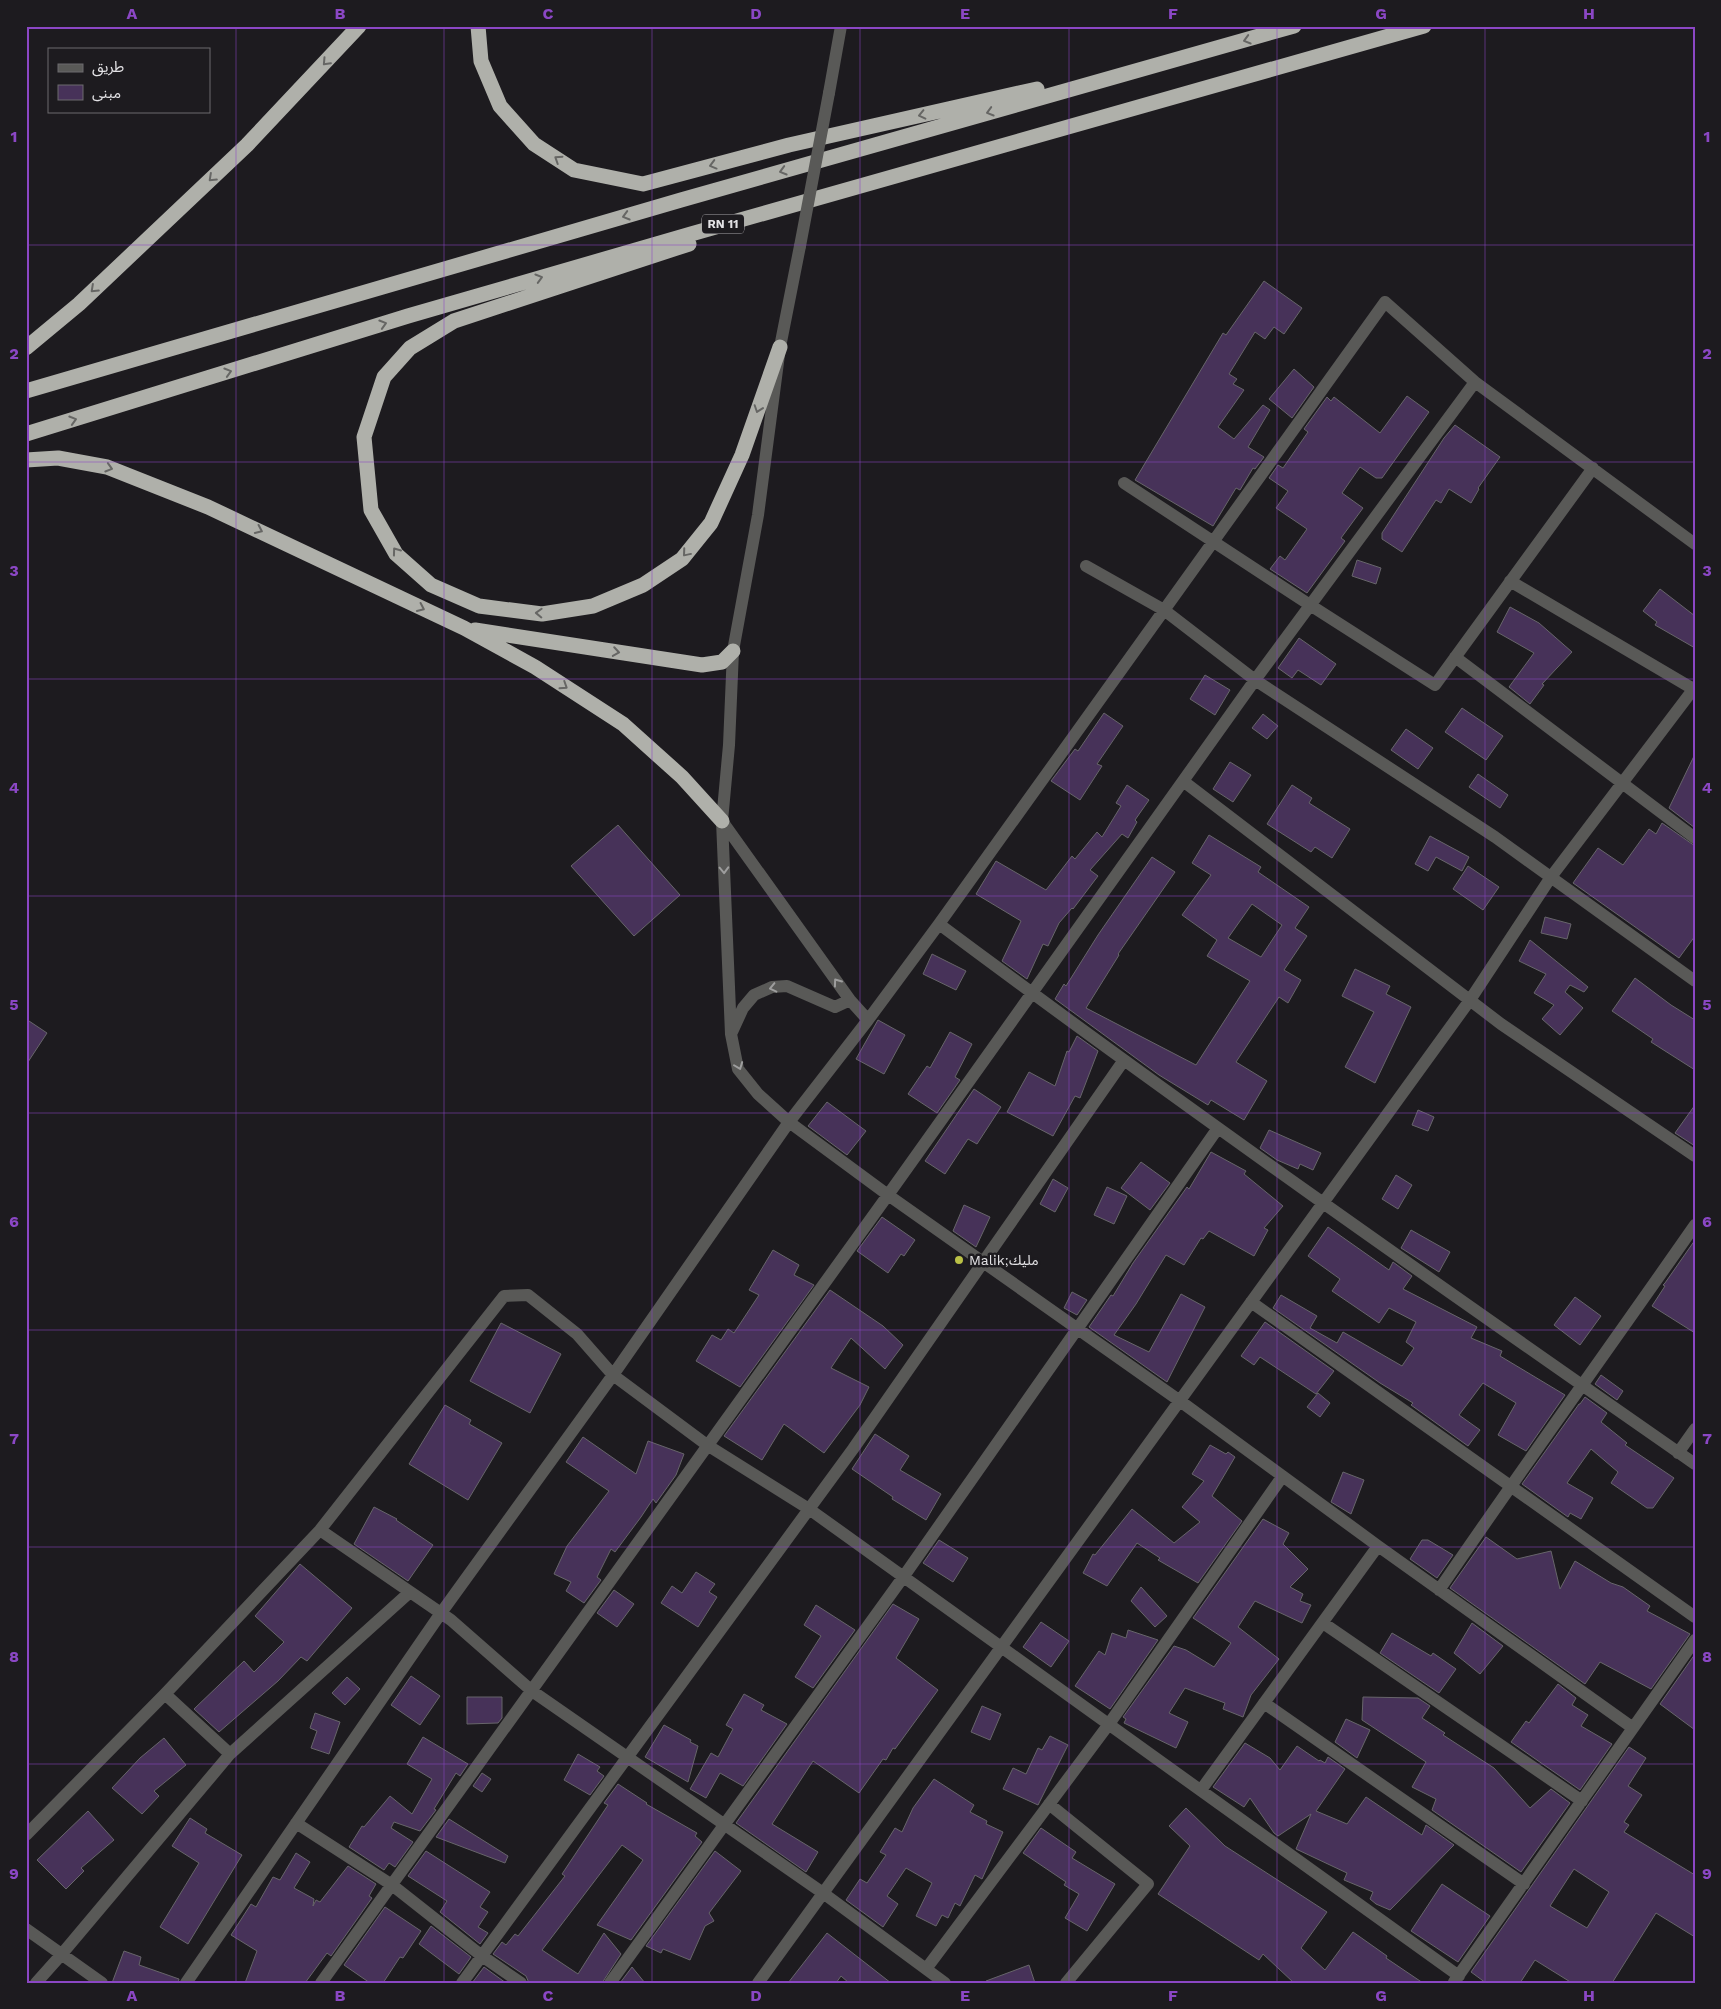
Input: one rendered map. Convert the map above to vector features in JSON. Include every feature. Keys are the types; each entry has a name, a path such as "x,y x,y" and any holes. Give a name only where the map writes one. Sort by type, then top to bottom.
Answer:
{"highway":[{"path":"26,348 79,304 248,145 359,26"},
{"path":"478,26 482,61 500,106 534,144 574,170 643,184 789,146 1209,50"},
{"name":"RN 11","path":"26,392 662,205 1294,26"},
{"name":"RN 11","path":"26,434 408,316 924,167 1424,26"},
{"path":"780,347 742,455 710,523 682,559 643,585 593,606 542,614 479,606 431,585 396,554 371,510 364,437 384,377 410,348 454,321 924,167"},
{"path":"26,460 58,458 107,467 208,506 464,628 535,667 623,724 682,777 722,821"},
{"path":"464,628 702,665 722,662 733,651"}],"street":[{"path":"842,26 780,347 758,515 733,651 729,745 722,821 731,1034 738,1069 758,1094 789,1122 888,1195 1180,1401 1282,1477 1633,1728"},
{"path":"186,1983 440,1613 613,1376 789,1122 939,924 1385,302 1475,382 1695,544"},
{"path":"321,1983 888,1195 1255,680 1475,382"},
{"path":"1124,482 1435,685 1592,468"},
{"path":"1086,566 1164,610 1255,680 1495,837 1695,981"},
{"path":"758,1983 1470,1000 1551,877 1694,689 1510,581"},
{"path":"1455,657 1695,838"},
{"path":"1183,781 1501,1024 1695,1156"},
{"path":"722,821 850,1000 868,1020"},
{"path":"939,924 1322,1204 1695,1464"},
{"path":"731,1034 743,1008 754,995 772,987 787,986 835,1007 850,1000"},
{"path":"462,1983 809,1509 1124,1060"},
{"path":"610,1983 723,1824 904,1576 1218,1128"},
{"path":"1439,1590 1510,1486 1695,1225"},
{"path":"26,1836 165,1694 320,1530 504,1296 528,1295 577,1334 613,1376 707,1445 809,1509 1002,1646 1201,1790 1456,1979 1695,1640"},
{"path":"1252,1302 1695,1617"},
{"path":"1678,1453 1695,1430"},
{"path":"926,1969 1109,1724 1282,1477"},
{"path":"320,1530 440,1613 532,1691 823,1893 944,1983"},
{"path":"1201,1790 1378,1546"},
{"path":"36,1983 62,1956 230,1754 410,1592"},
{"path":"1322,1623 1582,1801"},
{"path":"165,1694 230,1754"},
{"path":"1264,1703 1524,1884"},
{"path":"1049,1804 1148,1884 1066,1983"},
{"path":"296,1823 392,1885 482,1956 522,1983"},
{"path":"26,1929 102,1983"}],"building":[{"path":"1264,281 1302,308 1284,334 1274,327 1265,339 1255,332 1229,374 1237,379 1233,384 1244,390 1218,427 1234,439 1263,405 1270,410 1248,447 1264,457 1255,469 1253,468 1240,490 1236,488 1213,526 1135,480 1223,333 1226,335"},
{"path":"1294,369 1314,387 1292,418 1269,399"},
{"path":"1407,396 1429,412 1382,478 1376,478 1360,467 1342,493 1363,508 1341,538 1345,541 1307,593 1270,569 1280,556 1285,560 1307,529 1276,508 1288,491 1269,478 1278,465 1283,468 1308,432 1304,429 1327,397 1331,401 1334,397 1380,433"},
{"path":"1455,425 1500,457 1478,488 1471,503 1449,489 1441,503 1436,500 1402,552 1382,539 1382,533 1444,438"},
{"path":"1357,560 1381,568 1376,584 1352,576"},
{"path":"1660,589 1695,616 1695,648 1655,625 1657,622 1643,611"},
{"path":"1510,607 1539,623 1572,652 1542,684 1544,685 1530,704 1509,687 1534,653 1497,632"},
{"path":"1299,638 1336,664 1321,685 1298,670 1292,678 1278,668"},
{"path":"1205,675 1230,690 1215,715 1190,699"},
{"path":"1462,708 1503,736 1486,760 1445,732"},
{"path":"1104,713 1123,726 1097,764 1102,766 1080,800 1051,781 1075,749 1078,751"},
{"path":"1263,714 1278,726 1267,739 1252,728"},
{"path":"1406,729 1433,748 1418,769 1391,750"},
{"path":"1695,754 1695,828 1669,808"},
{"path":"1230,762 1251,775 1233,802 1213,789"},
{"path":"1478,774 1508,795 1500,808 1469,787"},
{"path":"1127,785 1149,800 1135,820 1137,822 1128,838 1122,834 1090,870 1098,876 1073,909 1059,923 1048,946 1043,944 1027,979 1002,961 1021,921 976,894 996,861 1046,890 1072,856 1075,859 1097,832 1102,837 1121,806 1116,803"},
{"path":"1292,785 1312,798 1309,803 1350,829 1332,858 1315,847 1311,852 1267,824"},
{"path":"1662,823 1695,846 1695,936 1679,958 1573,883 1598,848 1623,865 1649,829 1656,834"},
{"path":"618,825 680,895 634,936 571,866"},
{"path":"1209,835 1261,867 1258,872 1309,907 1295,928 1307,936 1284,970 1301,980 1288,1003 1279,997 1236,1062 1267,1081 1244,1120 1211,1100 1208,1105 1159,1075 1055,999 1064,984 1066,986 1098,935 1152,857 1175,872 1118,954 1086,1008 1196,1065 1250,981 1207,956 1217,940 1182,915 1211,875 1192,863","holes":["1252,904 1282,925 1261,957 1228,938"]},
{"path":"1430,836 1469,857 1462,871 1436,857 1428,871 1415,864"},
{"path":"1468,866 1499,887 1483,910 1453,889"},
{"path":"1545,917 1571,924 1567,939 1541,933"},
{"path":"1530,940 1588,987 1584,992 1570,985 1565,992 1583,1008 1560,1035 1542,1019 1554,1005 1534,993 1546,974 1519,961"},
{"path":"932,954 966,971 956,990 923,974"},
{"path":"1355,969 1390,986 1386,994 1411,1007 1375,1083 1345,1067 1374,1012 1342,996"},
{"path":"1635,978 1695,1020 1695,1070 1651,1042 1653,1039 1612,1011"},
{"path":"26,1019 47,1033 26,1065"},
{"path":"878,1020 905,1035 884,1074 856,1059"},
{"path":"950,1032 972,1044 955,1077 960,1080 937,1113 908,1094 927,1066 930,1068"},
{"path":"1077,1036 1098,1051 1080,1098 1075,1096 1053,1136 1007,1112 1029,1072 1055,1086 1067,1051 1069,1052"},
{"path":"974,1089 1001,1107 977,1144 968,1139 945,1174 925,1161"},
{"path":"827,1102 866,1131 847,1155 808,1126"},
{"path":"1695,1105 1695,1146 1675,1133"},
{"path":"1418,1110 1434,1117 1428,1131 1412,1125"},
{"path":"1269,1130 1321,1153 1313,1170 1300,1164 1298,1169 1277,1160 1260,1148"},
{"path":"1211,1152 1246,1171 1244,1174 1283,1206 1264,1228 1268,1230 1254,1256 1209,1231 1203,1239 1201,1238 1184,1265 1166,1255 1136,1304 1114,1335 1149,1352 1181,1294 1205,1307 1167,1382 1089,1327 1111,1295 1113,1296 1133,1263 1187,1187 1189,1189"},
{"path":"1141,1162 1170,1183 1150,1210 1121,1188"},
{"path":"1396,1175 1412,1185 1398,1209 1382,1199"},
{"path":"1053,1179 1068,1188 1055,1212 1040,1204"},
{"path":"1107,1187 1127,1196 1114,1224 1094,1215"},
{"path":"964,1205 990,1217 976,1247 953,1231"},
{"path":"882,1217 915,1240 904,1256 901,1254 888,1273 857,1251"},
{"path":"1328,1227 1389,1270 1393,1262 1412,1276 1403,1289 1477,1327 1471,1338 1502,1351 1500,1356 1565,1395 1526,1451 1498,1435 1516,1403 1483,1383 1459,1415 1480,1430 1468,1446 1411,1405 1413,1403 1380,1383 1273,1308 1281,1295 1317,1316 1310,1328 1337,1343 1343,1332 1402,1366 1414,1348 1406,1342 1416,1322 1389,1308 1379,1323 1332,1291 1340,1279 1308,1256"},
{"path":"1411,1230 1450,1252 1439,1272 1401,1248"},
{"path":"1695,1240 1695,1333 1652,1306 1665,1286 1663,1285"},
{"path":"773,1250 799,1265 794,1275 814,1285 740,1387 696,1361 712,1335 721,1340 728,1329 734,1333 759,1295 749,1290"},
{"path":"830,1290 883,1326 903,1345 885,1369 851,1338 831,1368 869,1387 860,1405 824,1453 784,1424 762,1460 724,1436"},
{"path":"1072,1292 1087,1300 1077,1315 1064,1308"},
{"path":"1575,1297 1601,1316 1580,1345 1554,1325"},
{"path":"1265,1322 1334,1371 1316,1394 1260,1357 1254,1365 1241,1356"},
{"path":"501,1323 561,1354 530,1413 470,1381"},
{"path":"1601,1375 1623,1391 1617,1400 1595,1384"},
{"path":"1318,1393 1330,1403 1320,1417 1307,1407"},
{"path":"1585,1397 1607,1413 1601,1422 1627,1443 1625,1445 1674,1478 1653,1508 1647,1508 1611,1483 1618,1472 1591,1449 1567,1483 1593,1498 1581,1519 1570,1513 1568,1517 1522,1484"},
{"path":"445,1405 471,1420 469,1424 502,1443 468,1500 409,1464"},
{"path":"875,1434 909,1456 900,1470 941,1494 926,1520 892,1499 893,1497 852,1469"},
{"path":"583,1437 636,1474 648,1441 684,1454 676,1475 656,1503 653,1499 615,1552 611,1549 597,1577 601,1580 584,1603 566,1591 571,1582 554,1574 567,1546 609,1491 566,1462"},
{"path":"1210,1445 1235,1457 1212,1496 1242,1521 1198,1583 1158,1560 1160,1558 1137,1543 1107,1586 1083,1573 1093,1554 1095,1555 1132,1509 1174,1543 1200,1522 1182,1507 1204,1481 1192,1474"},
{"path":"1343,1472 1364,1480 1351,1514 1331,1502"},
{"path":"374,1507 397,1519 433,1545 408,1581 354,1544"},
{"path":"1263,1519 1289,1533 1283,1544 1308,1569 1290,1587 1303,1594 1300,1601 1311,1605 1302,1623 1255,1601 1238,1627 1279,1659 1251,1695 1243,1717 1223,1709 1225,1703 1185,1688 1169,1713 1188,1722 1176,1748 1124,1723 1126,1719 1123,1717 1174,1646 1186,1650 1214,1667 1231,1643 1193,1618"},
{"path":"1486,1537 1517,1559 1551,1551 1560,1589 1575,1561 1611,1583 1623,1587 1650,1606 1647,1611 1690,1634 1651,1689 1600,1662 1585,1684 1450,1588"},
{"path":"939,1540 968,1558 953,1582 923,1563"},
{"path":"1422,1540 1428,1540 1453,1555 1437,1578 1410,1559"},
{"path":"300,1564 352,1608 307,1661 301,1657 278,1681 219,1732 194,1709 244,1661 254,1672 284,1642 255,1616"},
{"path":"696,1572 715,1584 709,1592 717,1597 698,1627 661,1603 672,1586 682,1593"},
{"path":"1141,1587 1167,1616 1155,1627 1131,1601"},
{"path":"614,1590 634,1604 617,1627 597,1613"},
{"path":"893,1604 919,1619 896,1658 938,1690 895,1749 893,1748 886,1760 883,1759 859,1793 813,1761 772,1824 818,1852 806,1872 736,1823"},
{"path":"816,1605 855,1630 813,1688 795,1677 821,1636 804,1625"},
{"path":"1041,1622 1069,1641 1051,1667 1023,1647"},
{"path":"1472,1623 1503,1646 1480,1674 1454,1653"},
{"path":"1128,1630 1158,1640 1110,1709 1075,1686 1099,1651 1105,1655 1112,1633 1126,1638"},
{"path":"1392,1633 1431,1656 1433,1653 1456,1669 1439,1693 1380,1653"},
{"path":"1695,1654 1695,1730 1660,1704"},
{"path":"411,1676 440,1696 420,1725 391,1705"},
{"path":"347,1677 360,1689 345,1705 332,1693"},
{"path":"1558,1684 1576,1698 1572,1705 1588,1715 1581,1726 1612,1744 1580,1790 1511,1742 1526,1721 1529,1723"},
{"path":"744,1694 764,1705 761,1710 787,1724 743,1786 720,1773 706,1798 690,1789 711,1753 718,1757 733,1729 726,1725"},
{"path":"467,1697 502,1697 502,1718 498,1723 467,1724"},
{"path":"1363,1697 1418,1698 1430,1706 1422,1718 1445,1733 1443,1735 1494,1768 1530,1808 1551,1789 1570,1803 1521,1872 1432,1810 1436,1799 1412,1787 1426,1762 1362,1720"},
{"path":"982,1706 1001,1714 990,1740 971,1732"},
{"path":"315,1713 340,1722 329,1754 311,1748 317,1731 310,1728"},
{"path":"1346,1719 1370,1730 1357,1758 1335,1742"},
{"path":"664,1725 698,1746 688,1782 645,1757"},
{"path":"1050,1736 1068,1745 1038,1805 1003,1789 1013,1768 1026,1774 1038,1748 1042,1750"},
{"path":"423,1737 468,1764 460,1776 456,1773 434,1809 436,1810 420,1831 394,1822 391,1828 413,1842 395,1867 389,1863 384,1870 349,1847 362,1826 364,1827 390,1796 412,1814 432,1779 407,1764"},
{"path":"164,1738 186,1765 154,1791 159,1796 142,1814 112,1788 140,1758"},
{"path":"1245,1743 1270,1758 1280,1770 1297,1746 1319,1761 1325,1763 1328,1757 1345,1769 1316,1811 1347,1824 1366,1797 1422,1835 1426,1825 1454,1845 1390,1910 1376,1904 1370,1899 1373,1892 1344,1880 1347,1873 1296,1849 1311,1814 1278,1836 1250,1798 1244,1807 1213,1787"},
{"path":"1629,1747 1646,1758 1628,1786 1642,1795 1624,1822 1629,1825 1624,1832 1695,1875 1695,1937 1656,1913 1612,1983 1572,1983 1535,1960 1520,1983 1486,1983 1471,1972","holes":["1574,1869 1609,1892 1587,1928 1550,1906"]},
{"path":"578,1754 600,1767 597,1771 604,1776 590,1795 564,1780"},
{"path":"482,1773 491,1779 482,1792 473,1786"},
{"path":"934,1779 974,1805 970,1812 987,1821 986,1824 1003,1832 982,1879 975,1875 960,1906 955,1903 948,1918 942,1915 936,1926 916,1916 932,1883 906,1868 887,1896 898,1904 883,1927 846,1900 860,1879 867,1883 886,1855 880,1852 895,1828 902,1832 913,1808"},
{"path":"618,1784 646,1804 697,1833 695,1836 702,1842 631,1940 597,1925 643,1860 622,1845 542,1950 578,1974 604,1933 621,1954 602,1983 529,1983 526,1976 493,1954 502,1942 506,1945 515,1934 518,1936 565,1876 562,1874 608,1805 604,1803"},
{"path":"1186,1808 1225,1846 1327,1912 1301,1948 1325,1970 1353,1932 1387,1956 1386,1958 1423,1983 1294,1983 1263,1954 1259,1960 1158,1894 1190,1846 1169,1826"},
{"path":"88,1811 114,1840 81,1868 84,1871 66,1889 37,1860"},
{"path":"190,1818 207,1829 205,1833 242,1855 188,1944 160,1927 199,1863 172,1846"},
{"path":"449,1819 508,1856 505,1863 436,1837"},
{"path":"1041,1828 1076,1852 1072,1858 1115,1884 1087,1931 1065,1918 1079,1894 1064,1885 1066,1882 1023,1853"},
{"path":"426,1851 490,1892 480,1907 488,1912 478,1927 488,1933 480,1944 440,1912 447,1901 408,1876"},
{"path":"715,1851 741,1871 709,1913 714,1921 705,1926 690,1960 663,1949 661,1953 646,1946"},
{"path":"296,1853 310,1862 294,1888 314,1899 313,1906 316,1900 320,1902 348,1866 376,1884 369,1896 372,1898 331,1956 327,1953 305,1983 245,1983 257,1951 231,1935 251,1904 256,1907 273,1877 280,1880"},
{"path":"1442,1884 1490,1916 1458,1962 1411,1931"},
{"path":"385,1907 421,1931 403,1958 400,1957 383,1983 370,1983 344,1965"},
{"path":"431,1926 471,1957 459,1974 419,1944"},
{"path":"827,1933 891,1983 849,1983 841,1976 836,1983 788,1983"},
{"path":"124,1951 141,1957 139,1965 179,1979 178,1983 112,1983"},
{"path":"1029,1965 1035,1983 987,1983 986,1981"},
{"path":"484,1967 506,1983 472,1983"},
{"path":"632,1967 645,1983 620,1983"}],"place":[{"name":"Malik;مليك","path":"959,1260"}]}
